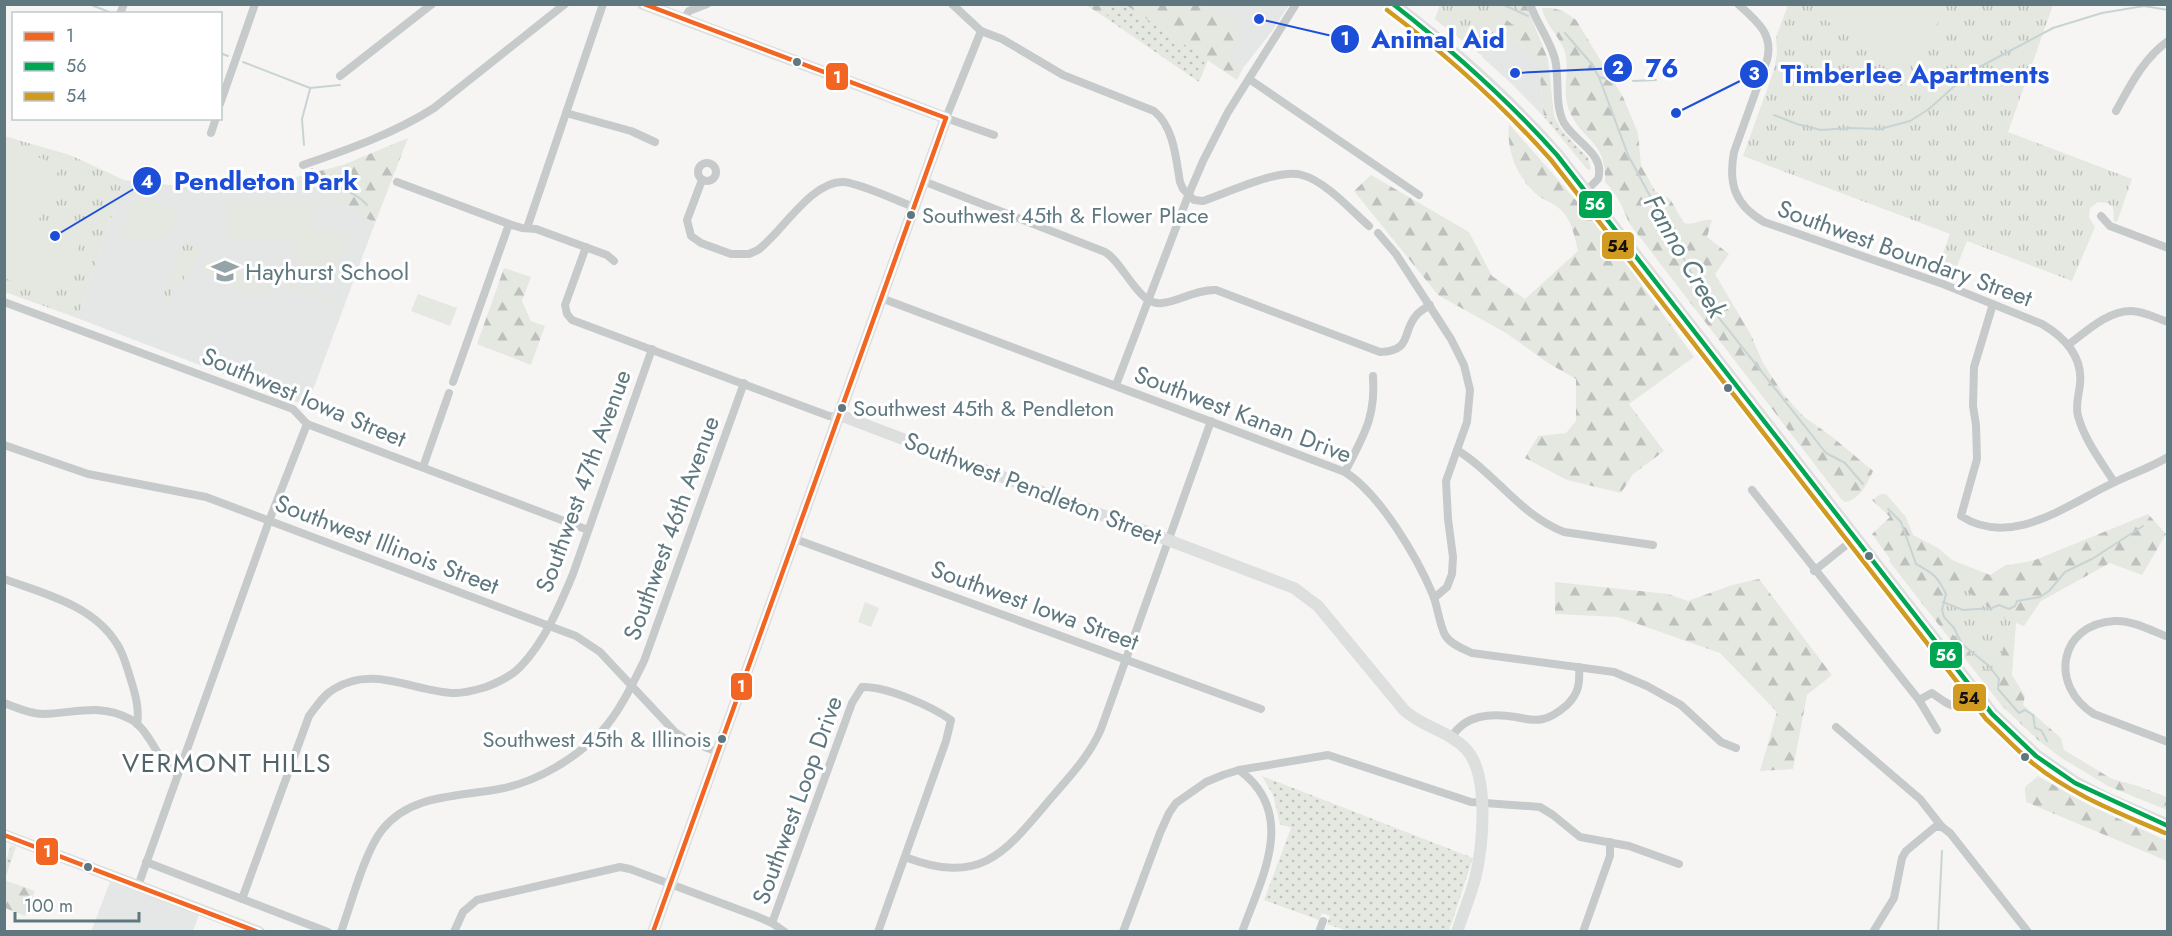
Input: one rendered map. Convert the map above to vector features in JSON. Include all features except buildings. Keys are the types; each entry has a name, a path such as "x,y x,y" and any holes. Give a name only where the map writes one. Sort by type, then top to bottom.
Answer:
{"main road":[{"path":"1392,4 1506,100 1536,131 1586,191 1978,697 2018,740 2066,777 2096,795 2168,826"}],"street":[{"path":"222,98 255,4"},
{"path":"340,76 432,4"},
{"path":"303,165 371,141 412,122 435,108 565,4"},
{"path":"527,228 603,4"},
{"path":"643,4 994,135"},
{"path":"683,20 689,11 707,4"},
{"path":"952,4 981,31 1002,39 1063,75 1154,111 1168,130 1180,182 1188,196 1194,200 1203,201 1276,176 1297,173 1314,180 1369,225"},
{"path":"1116,385 1188,196 1219,130 1296,4"},
{"path":"1530,4 1551,46 1555,60 1558,106 1562,117 1570,131 1593,154 1599,164 1598,179 1586,191"},
{"name":"Southwest Boundary Street","path":"1738,4 1763,28 1768,41 1769,54 1734,152 1731,180 1747,210 1764,222 1943,284 2042,324 2057,333 2068,345"},
{"path":"653,932 837,417 946,118 981,31"},
{"path":"2116,111 2136,75 2168,41"},
{"path":"1249,79 1419,195"},
{"path":"566,112 631,131 655,142"},
{"path":"211,133 215,120"},
{"path":"702,180 687,220 689,233 695,241 736,255 749,254 758,250 815,193 833,183 853,184 914,207"},
{"path":"924,181 1105,252 1119,262 1136,288 1149,300 1162,303 1207,290 1216,290 1380,352 1393,350 1404,342 1414,317 1430,305"},
{"path":"398,182 509,224 536,230 586,247 607,255 614,261"},
{"path":"2101,216 2110,226 2168,248"},
{"path":"453,382 509,224"},
{"path":"1378,233 1396,254 1430,305 1461,357 1468,381 1470,406 1446,481 1448,519 1454,558 1452,574 1447,587 1434,598"},
{"name":"Southwest Pendleton Street","path":"586,247 566,305 567,314 572,320 829,416 845,417 1288,585 1305,594 1325,614 1404,710 1419,722 1465,747 1473,758 1478,774 1482,804 1481,836 1477,868 1457,932"},
{"name":"Southwest Kanan Drive","path":"881,298 1344,472 1358,482 1411,549 1434,598 1446,635 1451,642 1466,651 1614,672 1681,705 1721,742 1736,748"},
{"name":"Southwest Iowa Street","path":"4,302 293,409 307,424 588,530"},
{"path":"1993,304 1974,367 1973,406 1977,459 1961,516 1990,526 2023,525 2044,519 2114,482 2144,471 2168,458"},
{"path":"2114,482 2086,440 2078,417 2076,406 2080,376 2075,357 2068,345 2098,323 2122,312 2140,312 2168,322"},
{"name":"Southwest 47th Avenue","path":"242,899 309,716 332,689 347,682 373,677 456,693 476,690 505,679 533,652 573,574 652,349"},
{"path":"1344,472 1371,418 1374,393 1373,376"},
{"name":"Southwest 46th Avenue","path":"341,932 373,845 382,830 403,810 423,801 521,784 565,762 603,730 632,686 650,644 744,383"},
{"path":"423,467 449,393"},
{"path":"905,857 937,867 954,868 979,864 994,858 1006,850 1092,747 1211,421"},
{"path":"138,886 269,521 307,424"},
{"name":"Southwest Illinois Street","path":"4,445 88,474 198,495 588,643 681,736 718,752"},
{"path":"1457,450 1471,458 1527,511 1552,527 1564,532 1653,545"},
{"path":"1752,490 1814,571 1919,700 1937,730"},
{"path":"1814,571 1854,538"},
{"name":"Southwest Iowa Street","path":"795,539 1262,709"},
{"path":"4,579 83,610 110,634 123,656 136,697 137,724"},
{"path":"2168,637 2122,621 2107,622 2086,629 2076,637 2070,645 2065,661 2065,674 2070,692 2085,709 2168,742"},
{"path":"1451,738 1463,724 1482,716 1499,714 1536,720 1553,715 1568,704 1578,691 1579,667"},
{"name":"Southwest Loop Drive","path":"772,923 852,703 862,687 879,689 927,705 951,720 946,741 878,932"},
{"path":"1919,700 1932,693 1948,705 1961,707 1967,706 1978,697"},
{"path":"4,703 42,714 96,709 123,716 137,724 166,765 178,774"},
{"path":"1836,727 1920,799 1942,827 1950,833 2028,932"},
{"path":"1123,932 1168,813 1176,803 1206,782 1239,770 1328,755 1472,802 1540,807 1580,837 1629,846 1679,864"},
{"path":"1239,770 1258,787 1270,814 1272,832 1267,865 1242,932"},
{"path":"1873,932 1894,898 1902,858 1906,850 1935,827 1942,827"},
{"path":"4,835 138,886 232,927 259,932"},
{"path":"1583,932 1610,856 1610,842"},
{"path":"146,862 328,932"},
{"path":"454,932 463,912 477,900 620,867 772,923 785,932"},
{"path":"1319,932 1323,921"}],"shaded area":[{"path":"1197,5 1289,5 1243,68 1228,58 1241,20"},
{"path":"1501,35 1520,43 1538,58 1544,117 1482,57"},
{"name":"Hayhurst School","path":"296,177 375,223 307,406 77,318 124,180 198,188 247,185"},
{"path":"110,882 199,915 193,931 91,932"}],"green space":[{"path":"1831,4 1927,5 1943,13 1915,67 1823,19"},
{"path":"1086,5 1112,5 1106,18"},
{"path":"1112,5 1126,5 1208,60 1199,82 1106,18"},
{"path":"1126,5 1197,5 1241,20 1228,58 1243,68 1237,80"},
{"path":"1440,5 1526,5 1548,59 1554,116 1544,117 1538,58 1520,43 1501,35 1483,56 1435,19"},
{"path":"1440,5 1517,5 1519,9 1513,25 1498,13 1483,56 1435,19"},
{"path":"1788,5 2053,5 2008,132 2132,179 2117,222 2114,221 2113,207 2107,203 2098,202 2090,208 2089,217 2095,227 2072,281 1967,241 1951,281 1935,275 1950,234 1743,156 1774,70 1777,53 1776,37"},
{"path":"1542,8 1563,11 1576,20 1623,97 1638,133 1641,165 1655,191 1670,199 1684,223 1712,220 1707,237 1729,254 1715,274 1751,335 1763,363 1784,395 1803,416 1873,471 1866,485 1856,497 1846,502 1842,500 1629,223 1619,201 1605,182 1605,168 1598,149 1574,121 1569,110 1564,49"},
{"path":"1554,116 1561,129 1588,158 1591,170 1587,169 1544,117"},
{"path":"1509,124 1602,230 1694,357 1629,404 1664,451 1633,474 1621,493 1567,480 1525,458 1538,436 1566,433 1576,421 1576,379 1548,363 1506,333 1438,295 1354,191 1371,175 1469,232 1492,276 1525,299 1578,251 1569,220 1558,207 1532,190 1515,165 1509,145"},
{"path":"4,136 70,155 124,180 77,318 5,292"},
{"path":"408,138 375,223 296,177 343,165"},
{"path":"5,144 60,166 37,225 56,223 85,232 60,292 18,276 15,282 5,278"},
{"path":"135,195 180,211 170,231 157,240 141,239 120,232"},
{"path":"226,202 314,203 313,230 334,232 347,237 333,276 292,259 299,240 226,239"},
{"path":"183,243 200,249 192,270 188,269 181,286 169,281"},
{"path":"208,258 271,283 266,298 202,274"},
{"path":"504,268 531,277 522,301 531,321 545,326 531,365 477,344"},
{"path":"286,280 340,300 337,306 284,285"},
{"path":"168,282 175,285 169,302 162,299"},
{"path":"418,294 457,308 450,326 411,311"},
{"path":"1881,494 1886,494 1906,517 1913,535 1938,548 1952,560 1990,575 2004,566 2035,560 2148,514 2166,534 2142,575 2110,563 2041,601 2024,626 2016,623 2012,675 2025,696 2023,705 2061,738 2064,750 2112,779 2167,797 2167,810 2108,786 2060,757 2002,706 1889,561 1890,559 1872,534 1890,517 1872,500"},
{"path":"1759,579 1832,675 1807,695 1793,769 1760,771 1777,712 1720,653 1618,617 1555,614 1555,582 1668,594 1688,601 1732,585"},
{"path":"1953,581 1999,615 2011,621 2003,647 2000,670 1982,670 1963,644 1949,631 1940,614 1945,608"},
{"path":"865,602 879,608 871,627 858,622"},
{"path":"1262,776 1473,858 1449,931 1348,931 1327,924 1330,916 1322,913 1319,920 1264,900 1291,828 1280,824 1273,795"},
{"path":"2038,776 2087,804 2167,841 2167,861 2026,802 2025,787"},
{"path":"11,845 16,847 5,879 5,863"},
{"path":"4,880 35,891 25,916 5,908"}],"waterway":[{"path":"89,4 109,12"},
{"name":"Fanno Creek","path":"1502,4 1528,16"},
{"path":"1774,115 1821,130 1880,129 1910,121 1929,109 1970,72 2053,28 2102,13 2144,6 2168,10"},
{"name":"Fanno Creek","path":"1565,33 1590,62 1599,77 1628,155 1708,304 1826,453 1845,463 1863,484"},
{"path":"222,54 228,56"},
{"path":"243,62 310,88 340,85"},
{"path":"1599,77 1620,82"},
{"path":"1633,81 1656,80"},
{"path":"304,145 302,119 310,89"},
{"path":"312,169 323,181 330,180 359,197 367,205"},
{"name":"Fanno Creek","path":"1888,509 1901,522 1916,564 1934,576 1943,588 1946,594 1942,610 1944,617 1954,628 1962,644 1989,666 1999,679 1998,689 2019,713 2025,710 2033,715 2035,728 2041,730 2047,741"},
{"path":"1943,602 1963,610 1992,608 1999,605 2009,609 2015,606 2017,601 2040,597 2049,591 2065,572 2092,559 2143,526"},
{"path":"1938,932 1942,851"}],"transit line":[{"name":"1","path":"644,4 946,118"},
{"name":"56","path":"1393,4 1478,76 1519,114 1557,155 1992,714 2036,756 2075,783 2168,826"},
{"name":"54","path":"1387,10 1473,81 1551,160 1986,719 2045,773 2095,802 2165,833"},
{"name":"1","path":"653,932 946,118"},
{"name":"1","path":"4,835 258,932"}],"place":[{"name":"Animal Aid","path":"1259,19"},
{"name":"76","path":"1515,73"},
{"name":"Timberlee Apartments","path":"1676,113"},
{"name":"Southwest 45th & Flower Place","path":"911,215"},
{"name":"Pendleton Park","path":"55,236"},
{"name":"Hayhurst School","path":"225,271"},
{"name":"Southwest 45th & Pendleton","path":"842,408"},
{"name":"Southwest 45th & Illinois","path":"722,739"}],"district":[{"name":"VERMONT HILLS","path":"227,763"}]}
